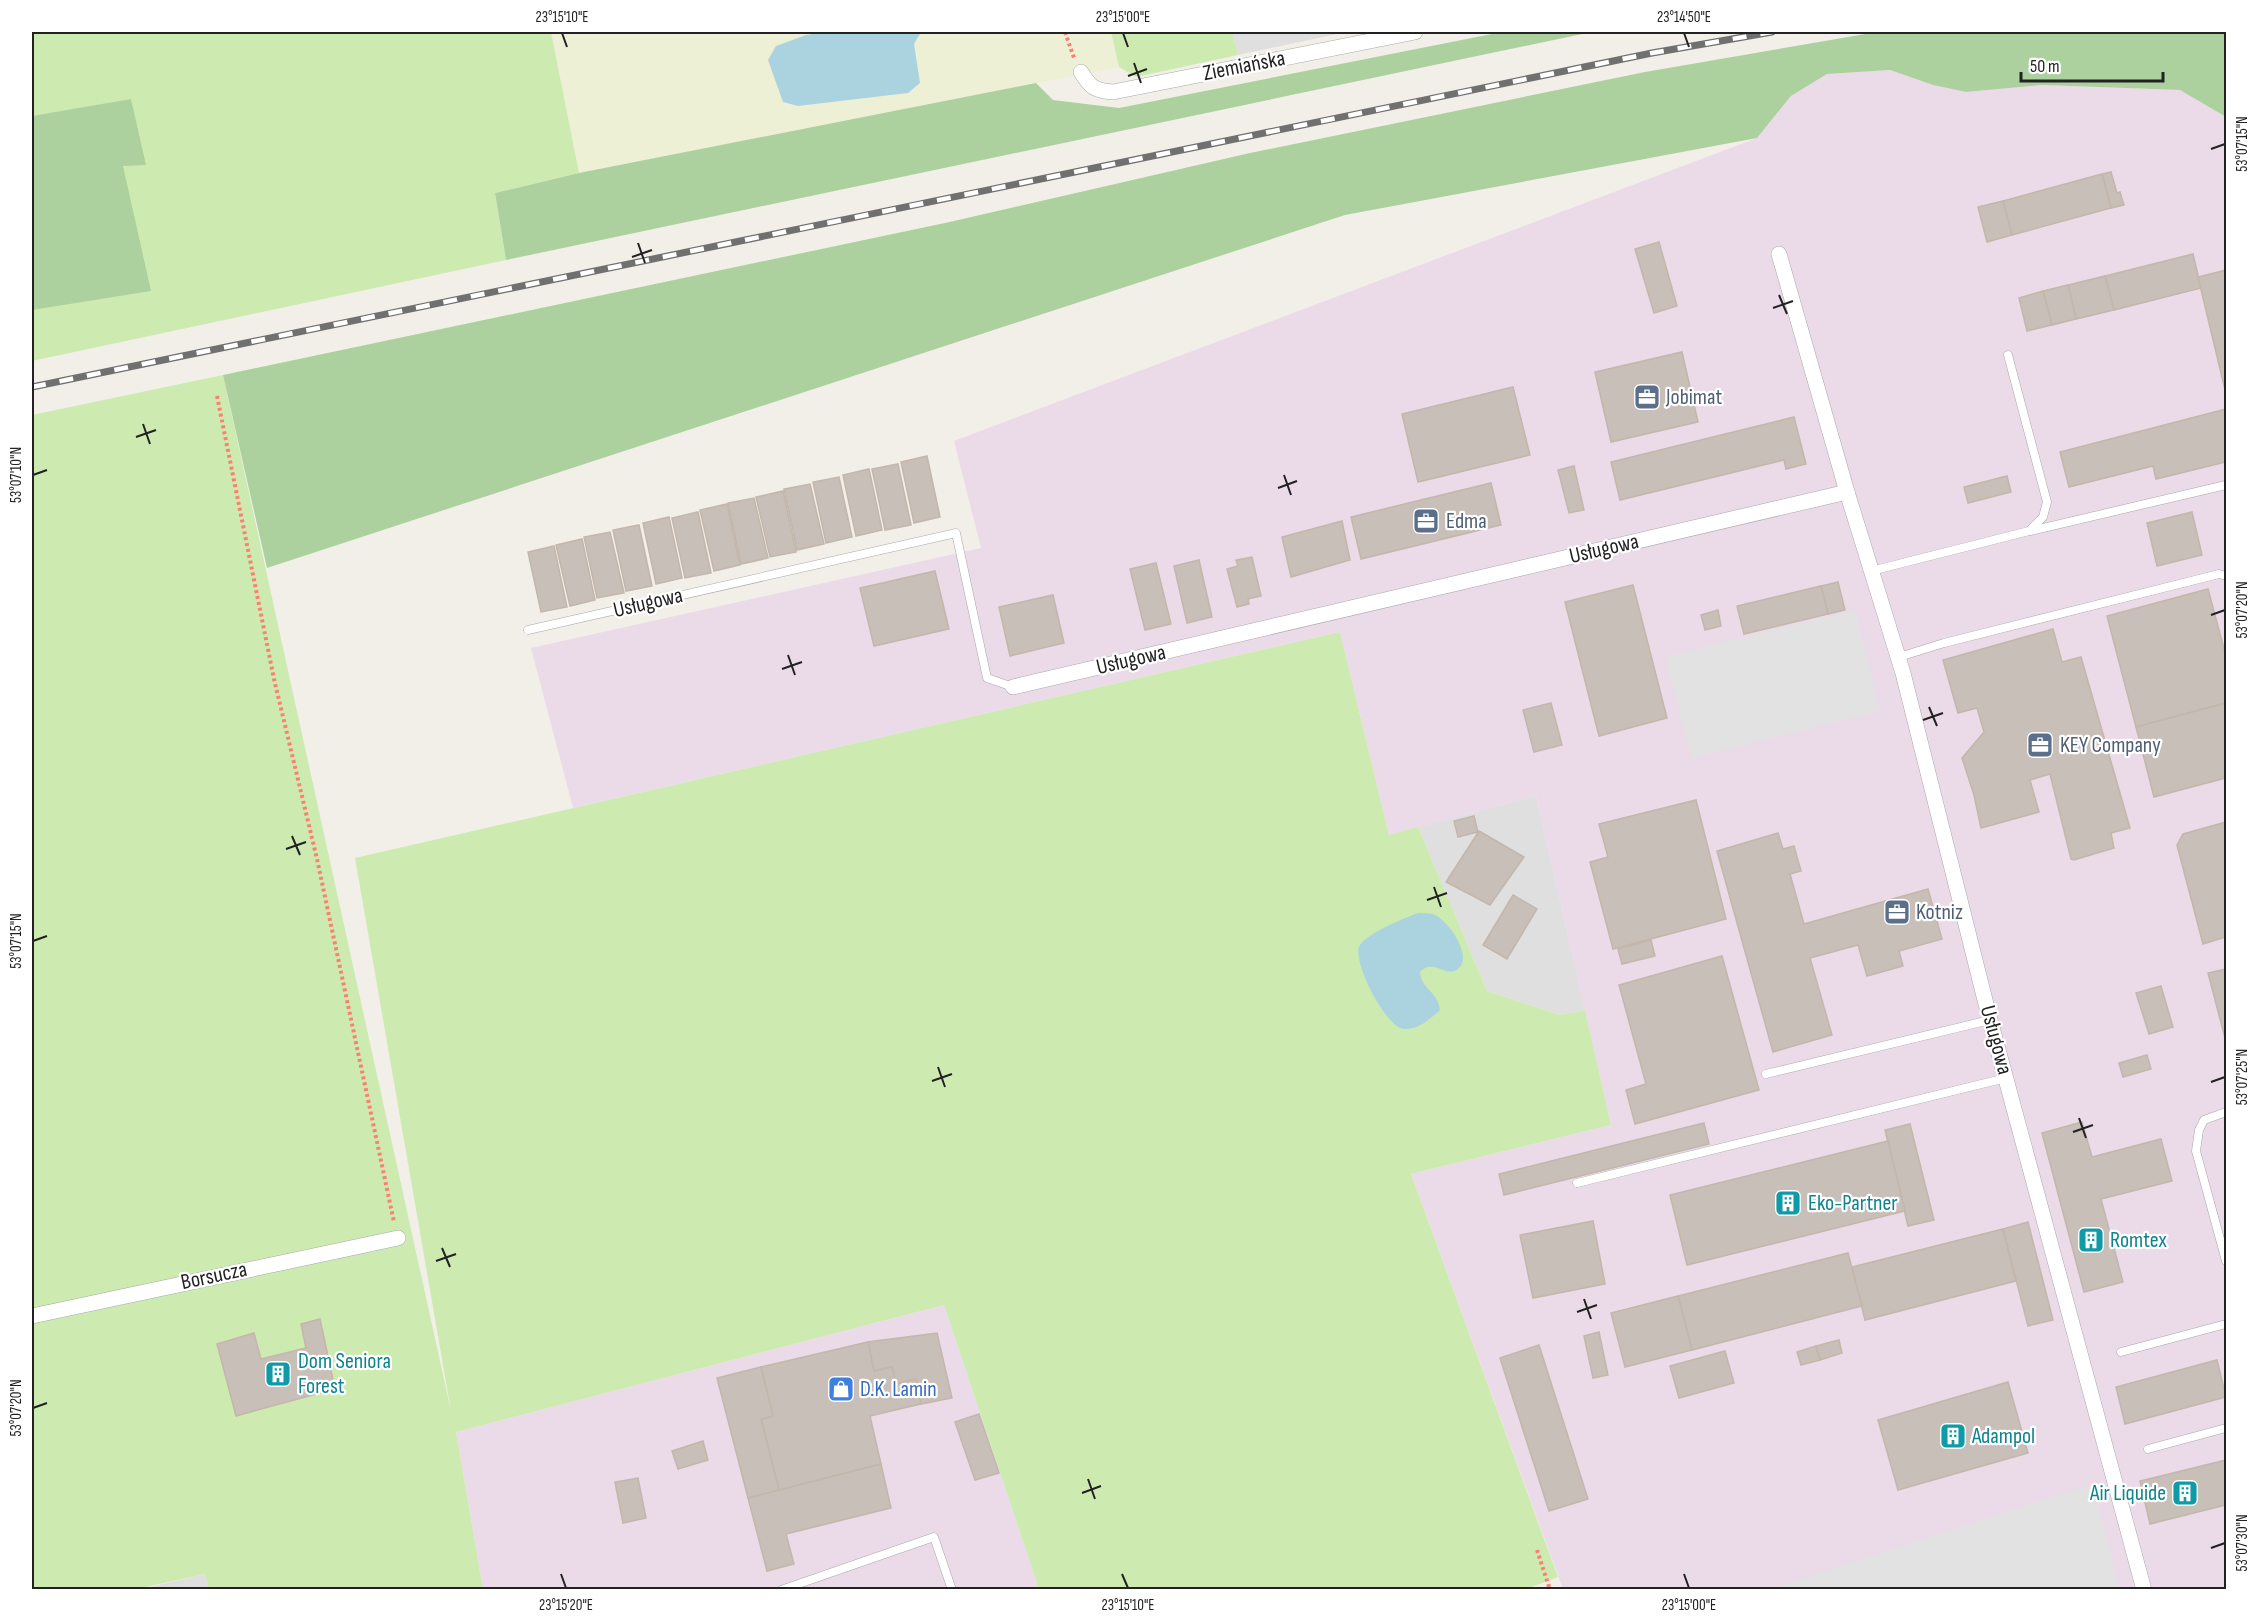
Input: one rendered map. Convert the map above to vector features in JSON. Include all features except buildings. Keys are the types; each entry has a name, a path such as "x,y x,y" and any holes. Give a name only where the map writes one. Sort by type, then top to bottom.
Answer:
{"street":[{"name":"Ziemiańska","path":"1081,72 1089,85 1102,92 1113,92 1415,32"},
{"name":"Usługowa","path":"1779,254 1870,571 1899,657 1990,1020 2144,1590"},
{"name":"Usługowa","path":"1013,687 1847,492"},
{"name":"Borsucza","path":"32,1316 398,1238"}],"lane":[{"path":"2008,355 2047,502 2043,518 2029,531"},
{"path":"1870,571 2226,485"},
{"name":"Usługowa","path":"528,630 956,533 987,678 1013,687"},
{"path":"1899,657 1944,643 2219,574 2226,576"},
{"path":"1766,1074 1990,1020"},
{"path":"1577,1183 2006,1078"},
{"path":"2226,1112 2204,1120 2199,1130 2196,1151 2226,1261"},
{"path":"2121,1352 2226,1324"},
{"path":"2148,1449 2226,1428"},
{"path":"781,1590 934,1537 952,1590"}],"path":[{"path":"1065,32 1081,72"},
{"path":"217,396 274,679 317,860 398,1238"},
{"path":"1536,1550 1550,1590"}],"shaded area":[{"path":"1232,32 1347,32 1238,55"},
{"path":"1890,70 1933,85 1966,92 2042,85 2180,90 2226,117 2226,1589 1563,1589 1411,1174 1611,1125 1536,796 1389,835 1340,632 573,808 531,648 981,548 954,441 1757,138 1791,96 1827,74"},
{"path":"1855,610 1880,711 1692,758 1665,657"},
{"path":"1536,796 1585,1010 1560,1015 1487,991 1418,827"},
{"path":"944,1305 1039,1589 483,1589 456,1432"},
{"path":"2093,1484 2119,1589 1770,1589"},
{"path":"205,1574 209,1589 137,1590"}],"green space":[{"path":"32,32 551,32 579,173 495,193 506,260 32,361"},
{"path":"551,32 1111,32 1119,67 579,173"},
{"path":"1111,32 1232,32 1238,55 1136,77 1119,67"},
{"path":"1502,32 1592,32 506,260 495,193 579,173 1036,83 1053,100 1119,108"},
{"path":"1877,32 2226,32 2226,117 2180,90 2042,85 1966,92 1933,85 1890,70 1827,74 1791,96 1757,138 1345,215 267,568 223,375 945,223 1250,153 1645,72"},
{"path":"131,99 146,165 123,166 151,291 32,310 32,116"},
{"path":"223,375 451,1411 355,858 1340,632 1389,835 1418,827 1487,991 1560,1015 1585,1010 1611,1125 1411,1174 1558,1577 1524,1590 1039,1589 944,1305 456,1432 483,1589 209,1589 205,1574 137,1589 32,1589 32,415"}],"water":[{"path":"825,32 921,32 914,44 920,83 908,93 798,106 783,102 768,60 776,46 806,35"},
{"path":"1418,913 1433,914 1439,917 1457,938 1463,955 1459,968 1454,971 1430,967 1420,972 1423,982 1436,998 1440,1010 1419,1026 1404,1029 1397,1026 1380,1007 1366,980 1358,955 1359,947 1368,937"}],"railway":[{"path":"32,387 1652,53 1772,32"}],"place":[{"name":"Jobimat","path":"1647,397"},
{"name":"Edma","path":"1426,521"},
{"name":"KEY Company","path":"2040,745"},
{"name":"Kotniz","path":"1897,912"},
{"name":"Eko-Partner","path":"1788,1203"},
{"name":"Romtex","path":"2091,1240"},
{"name":"Dom Seniora Forest","path":"278,1374"},
{"name":"D.K. Lamin","path":"841,1389"},
{"name":"Adampol","path":"1953,1436"},
{"name":"Air Liquide","path":"2185,1493"}]}
